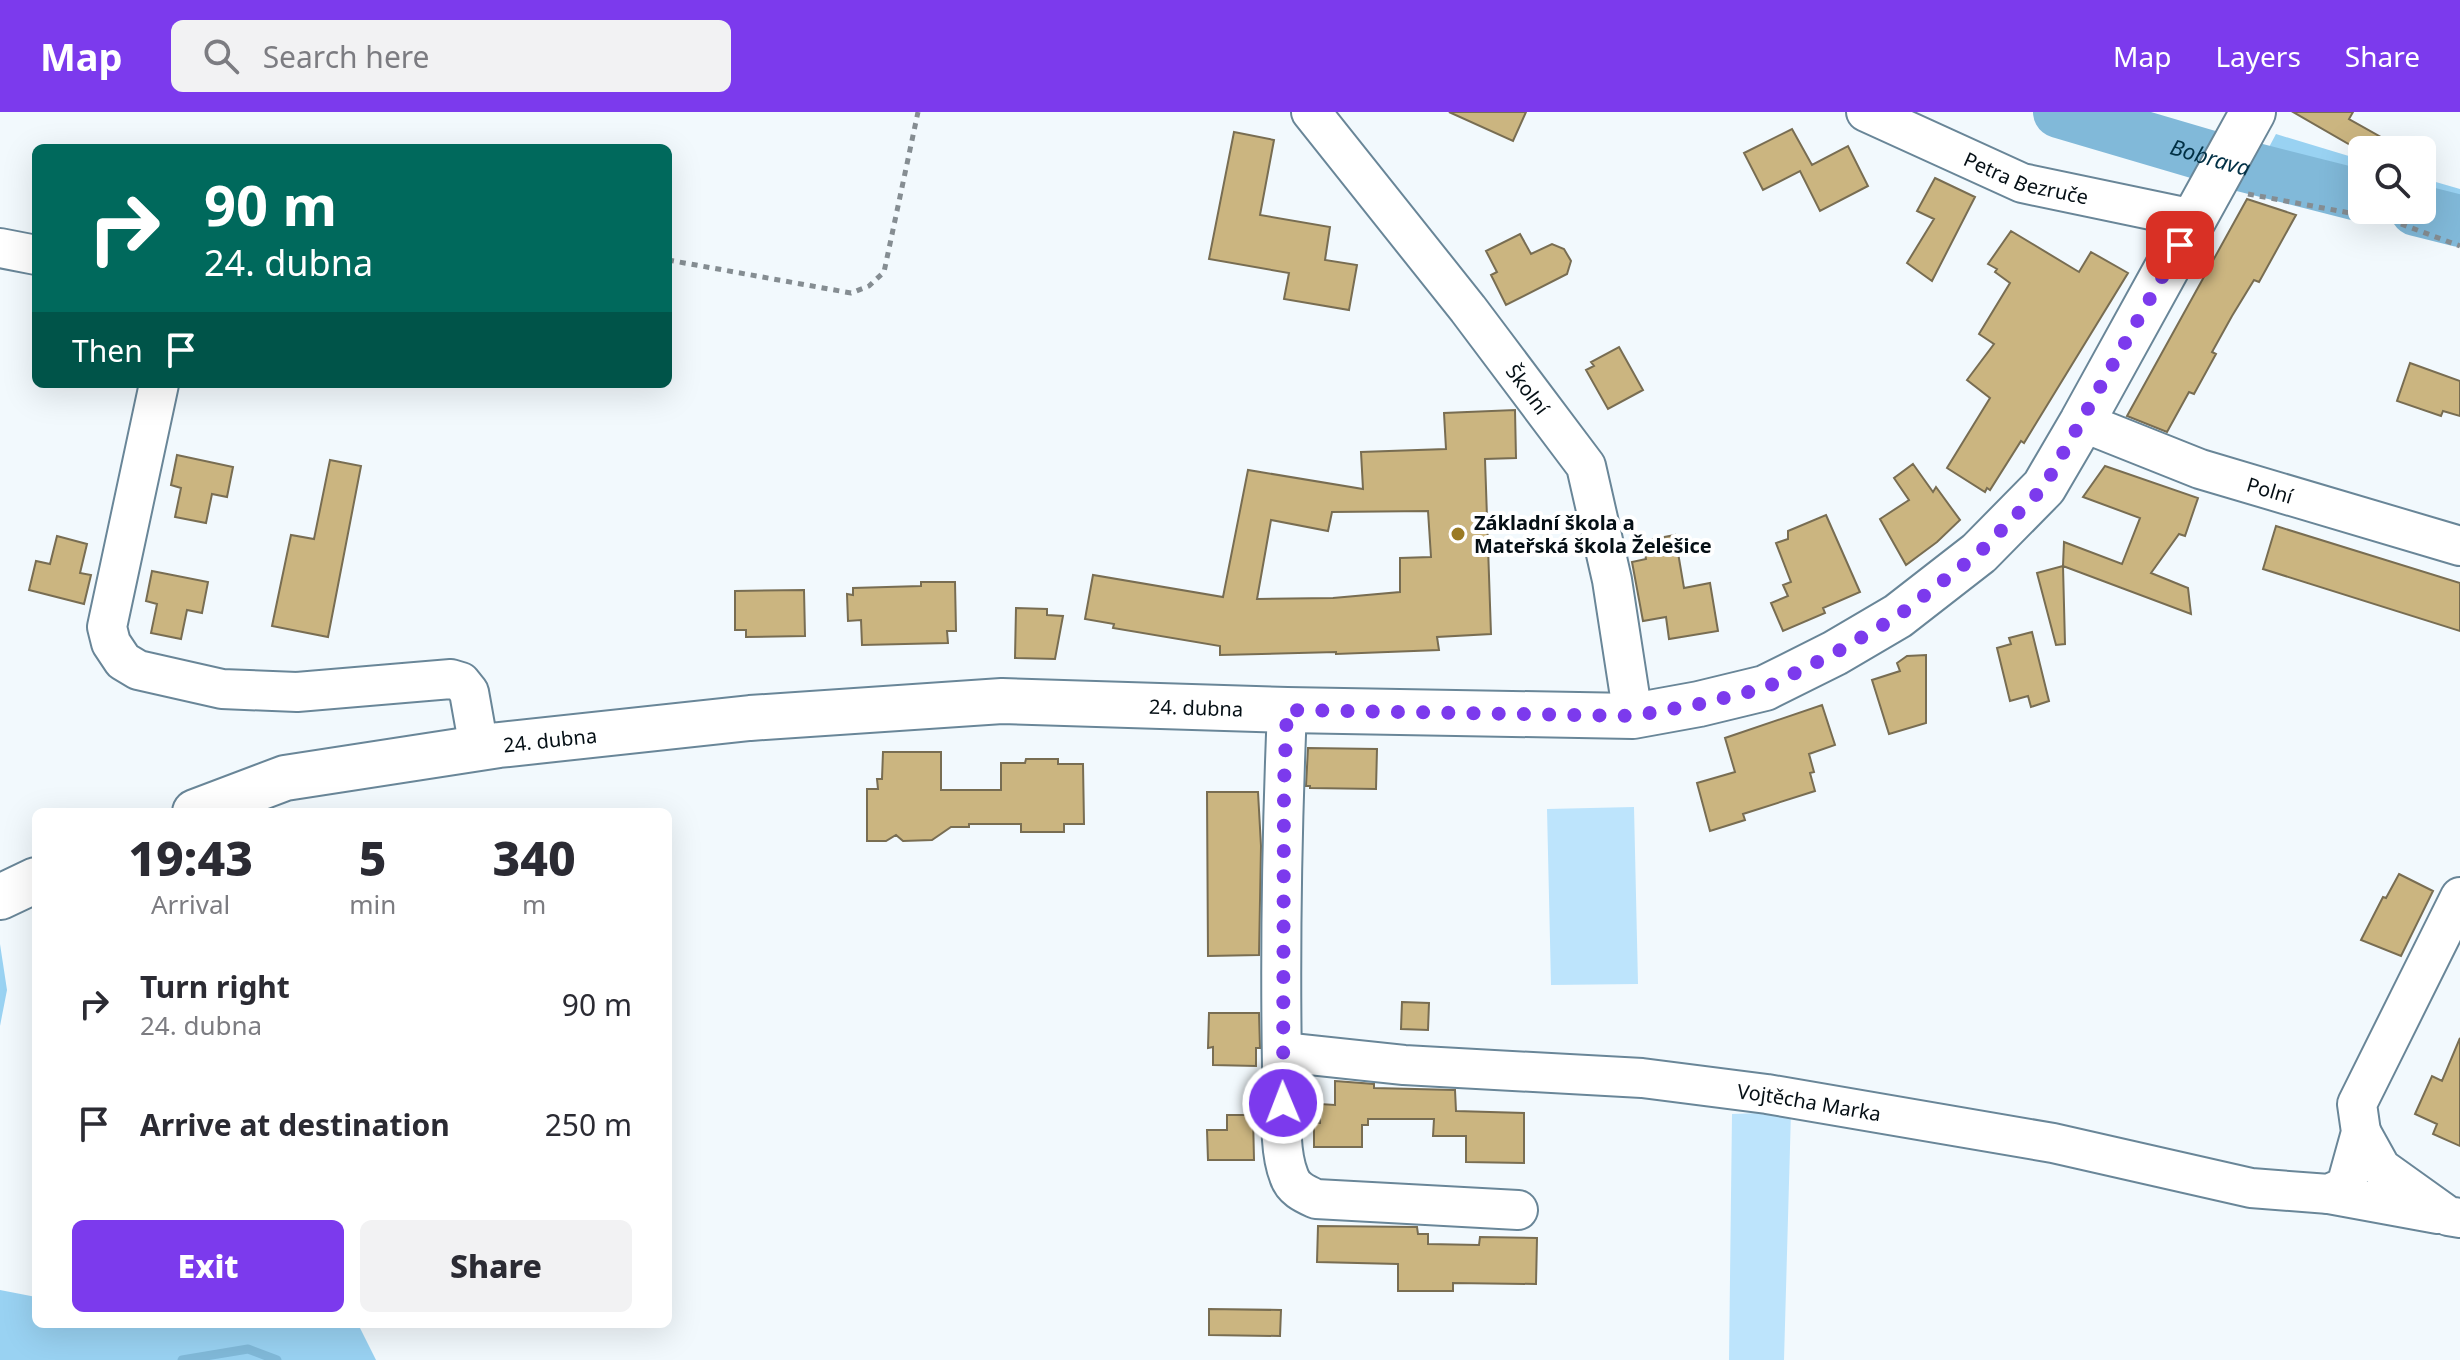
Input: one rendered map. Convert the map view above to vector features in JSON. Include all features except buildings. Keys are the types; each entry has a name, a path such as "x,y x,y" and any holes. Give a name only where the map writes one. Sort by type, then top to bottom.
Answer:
{"main road":[{"name":"24. dubna","path":"206,808 285,778 479,748 750,718 1002,701 1633,716 1765,688 1835,653 1898,616 1979,553 2044,487 2251,115"},
{"path":"0,897 32,882"}],"street":[{"name":"Školní","path":"1311,112 1468,309 1586,466 1612,580 1633,716"},
{"name":"Petra Bezruče","path":"1866,112 2022,183 2205,197"},
{"path":"0,248 32,254"},
{"path":"158,388 107,627 111,643 123,661 138,670 222,689 266,692 451,679 461,682 469,692 479,748"},
{"name":"Polní","path":"2082,422 2200,469 2460,546"},
{"path":"1287,710 1282,1052 1284,1155 1290,1179 1302,1194 1316,1199 1518,1210"},
{"path":"2329,1194 2346,1186 2361,1132 2357,1104 2460,897"},
{"name":"Vojtěcha Marka","path":"1282,1052 1404,1065 1642,1078 1767,1094 2053,1143 2251,1188 2329,1194 2454,1217"},
{"name":"Vojtěcha Marka","path":"2361,1132 2381,1168 2454,1217"}],"path":[{"path":"672,261 851,293 869,286 884,272 918,112"},
{"path":"2205,197 2253,195 2393,221 2460,246"}],"shaded area":[{"path":"2276,134 2348,156 2348,207 2251,181"},
{"path":"2436,182 2460,189 2460,237 2411,224 2436,224"},
{"path":"1634,807 1638,984 1551,985 1547,809"},
{"path":"0,944 7,990 0,1026"},
{"path":"1791,1112 1784,1360 1729,1360 1732,1114"},
{"path":"0,1290 32,1296 32,1328 360,1328 376,1360 0,1360"}],"waterway":[{"name":"Bobrava","path":"2059,112 2232,163 2348,192"},
{"name":"Bobrava","path":"2436,215 2460,221"},
{"path":"182,1360 248,1349 277,1360"}],"place":[{"name":"Základní škola a Mateřská škola Želešice","path":"1458,534"}],"route":[{"path":"1283,1103 1287,710 1633,716 1765,688 1835,653 1898,616 1979,553 2044,487 2180,245"}]}
